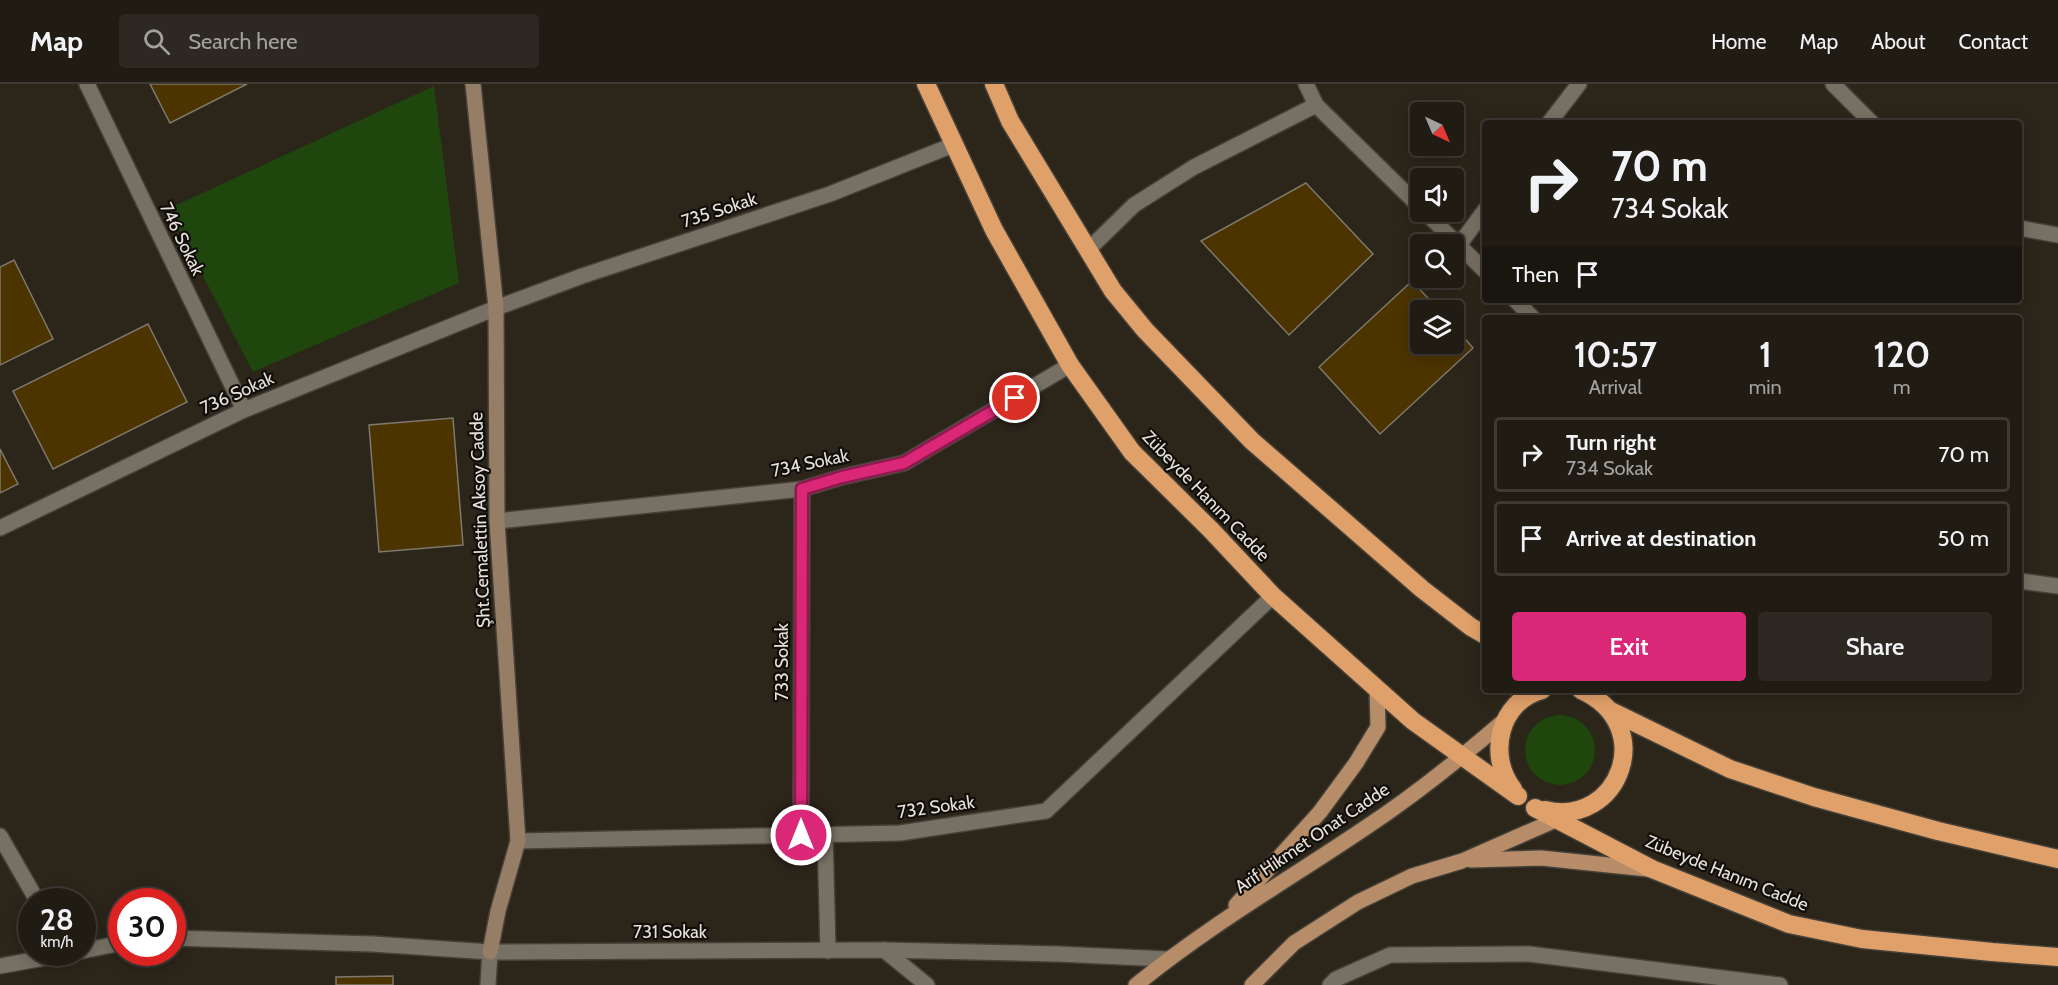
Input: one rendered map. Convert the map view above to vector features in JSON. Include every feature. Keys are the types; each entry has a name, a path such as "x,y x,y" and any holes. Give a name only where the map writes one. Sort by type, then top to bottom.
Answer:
{"highway":[{"name":"Zübeyde Hanım Cadde","path":"926,84 994,230 1070,365 1132,452 1211,530 1273,596 1413,721 1535,808 1656,870 1790,924 1862,939 2058,957"},
{"path":"994,84 1010,121 1113,291 1145,330 1252,441 1422,589 1482,633"},
{"path":"1518,796 1505,780 1499,760 1499,739 1506,719 1519,703 1534,693"},
{"path":"1587,693 1596,697 1611,711 1730,769 1814,797 1938,831 2058,859"},
{"path":"1535,808 1556,812 1576,810 1595,802 1611,788 1621,770 1624,749 1621,729 1611,711"}],"main road":[{"path":"1222,920 1320,812 1356,763 1378,727 1377,688"},
{"name":"Arif Hikmet Onat Cadde","path":"1136,985 1167,959 1222,920 1366,828 1463,756 1506,719"},
{"path":"1252,985 1294,943 1358,902 1412,876 1462,861 1576,810"},
{"path":"1462,861 1541,858 1656,870"}],"street":[{"name":"746 Sokak","path":"87,84 244,410"},
{"name":"Şht.Cemalettin Aksoy Cadde","path":"473,84 495,308 497,521 518,841 498,911 490,952"},
{"path":"1306,84 1316,105 1410,197"},
{"path":"1551,120 1579,84"},
{"path":"1833,84 1869,120"},
{"path":"1088,250 1134,206 1194,166 1316,105"},
{"name":"735 Sokak","path":"495,308 603,269 830,194 953,145"},
{"path":"1464,238 1482,214"},
{"path":"1435,222 1448,234"},
{"path":"2022,229 2058,235"},
{"path":"1464,250 1482,267"},
{"path":"1518,303 1530,315"},
{"name":"736 Sokak","path":"0,528 244,410 495,308"},
{"name":"734 Sokak","path":"497,521 802,489 904,463 1070,365"},
{"name":"733 Sokak","path":"801,835 802,489"},
{"path":"2022,581 2058,586"},
{"name":"732 Sokak","path":"518,841 900,832 1046,811 1273,596"},
{"path":"825,834 828,951"},
{"path":"0,836 30,888"},
{"name":"731 Sokak","path":"186,938 373,944 490,952 884,950 1167,959"},
{"path":"884,950 927,985"},
{"path":"488,985 490,952"},
{"path":"1330,985 1336,979 1390,955 1529,954 1780,985"},
{"path":"0,966 18,963"}],"green space":[{"path":"434,86 459,283 253,372 168,209"},
{"path":"1567,715 1580,721 1589,730 1593,736 1595,750 1593,764 1585,775 1574,783 1553,785 1535,775 1527,764 1525,743 1535,725 1546,717"}],"building":[{"path":"150,84 247,84 170,123"},
{"path":"1306,183 1373,254 1289,335 1201,241"},
{"path":"14,260 53,339 0,365 0,267"},
{"path":"1410,283 1410,288 1419,288 1430,300 1410,300 1410,354 1464,354 1464,338 1473,348 1380,434 1319,367"},
{"path":"148,324 187,402 53,469 13,391"},
{"path":"453,418 463,545 379,552 369,425"},
{"path":"0,449 18,484 0,493"},
{"path":"393,976 393,985 336,985 336,977"}],"route":[{"path":"801,835 802,489 904,463 1015,398"}]}
